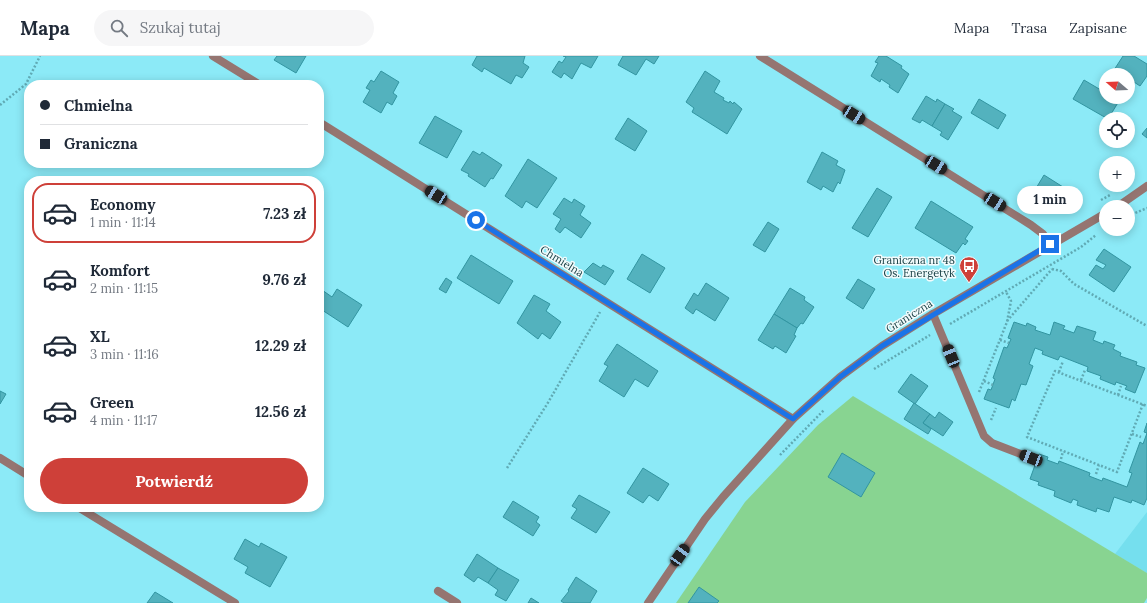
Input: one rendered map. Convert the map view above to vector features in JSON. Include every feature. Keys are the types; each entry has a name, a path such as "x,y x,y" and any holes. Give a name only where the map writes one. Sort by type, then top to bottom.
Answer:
{"street":[{"path":"213,56 252,80"},
{"path":"760,56 1031,225 1044,234 1050,244"},
{"name":"Chmielna","path":"324,125 793,419"},
{"path":"1127,200 1147,186"},
{"name":"Graniczna","path":"648,603 705,519 793,419 840,377 882,346 933,314 1050,244 1099,217"},
{"path":"933,314 984,436 992,443 1031,458"},
{"path":"0,458 24,473"},
{"path":"86,512 235,603"},
{"path":"438,591 457,603"}],"path":[{"path":"28,80 40,56"},
{"path":"0,105 24,86"},
{"path":"1135,213 1147,208"},
{"path":"869,373 1050,266 1081,247 1099,233"},
{"path":"1050,266 1052,269 1061,270 1074,284 1147,326"},
{"path":"1007,322 1052,269"},
{"path":"979,394 1007,322 1011,301 1006,292"},
{"path":"507,468 549,401 594,322"},
{"path":"1000,340 1009,343"},
{"path":"1059,372 1063,361"},
{"path":"1143,404 1117,472 1027,437 1055,370 1059,372 1081,380 1118,395 1143,404 1147,406"},
{"path":"1081,380 1085,370"},
{"path":"984,381 993,385"},
{"path":"1118,395 1121,386"},
{"path":"776,459 829,406"},
{"path":"1132,434 1141,437"},
{"path":"1061,459 1063,451"},
{"path":"1096,474 1100,465"}],"shaded area":[{"path":"1147,512 1147,573 1115,554"}],"green space":[{"path":"853,396 1147,573 1147,598 1144,603 676,603 745,502 818,425"}],"building":[{"path":"277,56 306,56 296,73 274,60"},
{"path":"477,56 525,56 523,63 529,67 522,78 516,75 511,84 484,68 482,72 472,65"},
{"path":"563,56 598,56 591,68 581,63 572,79 564,73 561,78 552,72 559,61 562,63 566,57"},
{"path":"623,56 659,56 654,64 646,59 636,75 618,65"},
{"path":"879,56 886,56 902,66 901,68 909,74 898,93 881,79 880,82 871,76 878,63 875,62"},
{"path":"1123,56 1134,56 1147,64 1147,76 1140,86 1135,83 1135,68 1115,68"},
{"path":"381,71 399,82 393,93 397,96 392,105 387,102 381,113 363,102 370,90 366,88 371,80 374,82"},
{"path":"705,71 720,81 714,92 724,98 723,100 729,103 730,101 733,104 734,102 742,109 727,134 692,112 694,108 686,102"},
{"path":"1084,80 1099,89 1099,104 1117,104 1112,112 1099,112 1099,114 1073,99"},
{"path":"926,96 936,102 937,99 945,104 932,126 922,120 920,123 912,119"},
{"path":"979,99 1006,115 998,129 971,113"},
{"path":"945,104 954,109 952,111 962,117 948,140 940,135 942,132 932,126"},
{"path":"435,116 462,131 447,158 419,143"},
{"path":"628,118 647,131 635,151 615,139"},
{"path":"1147,128 1147,138 1142,134"},
{"path":"473,151 480,155 482,152 502,165 493,179 491,178 485,187 468,176 469,174 461,170"},
{"path":"822,152 838,161 836,165 845,170 840,184 838,182 833,192 823,186 821,190 807,182"},
{"path":"528,159 557,178 537,208 526,201 522,208 505,196"},
{"path":"1044,175 1063,187 1047,211 1025,197 1031,188 1035,190"},
{"path":"877,188 892,197 868,237 852,228"},
{"path":"564,198 572,203 574,199 585,206 580,215 591,223 581,238 565,227 560,233 555,229 561,219 553,214"},
{"path":"931,201 973,227 965,239 968,241 965,245 963,243 956,253 915,228"},
{"path":"768,222 779,229 765,252 753,245"},
{"path":"1104,249 1131,267 1114,292 1089,275 1096,265 1103,269 1106,265 1096,260"},
{"path":"642,254 665,268 650,293 627,279"},
{"path":"471,255 513,281 499,304 457,278"},
{"path":"593,263 601,268 603,265 614,271 605,285 584,272"},
{"path":"446,278 452,282 446,293 439,289"},
{"path":"858,279 875,289 863,309 846,298"},
{"path":"706,283 729,298 715,321 696,309 693,314 685,308 694,293 698,296"},
{"path":"790,288 805,297 804,300 814,307 803,324 801,323 797,328 774,314"},
{"path":"337,289 362,305 348,327 324,311 324,291 332,297"},
{"path":"534,295 550,304 546,311 561,322 550,339 542,333 538,339 517,323"},
{"path":"774,314 797,328 794,335 796,336 786,353 775,346 773,349 758,340"},
{"path":"1014,322 1026,326 1027,323 1036,327 1035,330 1050,335 1054,322 1065,326 1063,329 1074,333 1077,326 1096,332 1093,340 1103,344 1104,341 1115,345 1113,349 1121,353 1120,356 1137,362 1136,365 1145,368 1135,393 1125,389 1127,386 1116,382 1115,385 1100,379 1101,376 1087,371 1088,367 1060,356 1058,360 1042,354 1043,351 1035,348 1029,364 1033,366 1026,385 1021,384 1015,401 1012,399 1009,408 984,399 988,389 991,390 995,379 993,378 1004,347 1007,348 1011,339 1008,338"},
{"path":"617,344 658,371 648,387 635,379 624,397 599,381 608,366 604,364"},
{"path":"911,374 928,386 915,404 898,392"},
{"path":"0,391 6,394 0,404"},
{"path":"914,403 930,414 923,423 931,429 928,434 904,419"},
{"path":"939,412 953,422 943,436 923,423 930,414 935,418"},
{"path":"1147,423 1147,433 1144,432"},
{"path":"1147,433 1147,498 1144,505 1132,500 1131,503 1114,497 1109,512 1097,508 1096,512 1077,505 1078,501 1073,499 1071,503 1054,496 1055,491 1038,485 1039,482 1030,479 1039,454 1048,457 1047,460 1058,464 1059,461 1090,473 1089,476 1102,481 1103,478 1127,487 1132,473 1129,472 1140,442 1143,444"},
{"path":"842,453 875,473 861,497 828,477"},
{"path":"643,468 669,484 658,501 649,495 643,503 627,493"},
{"path":"579,495 610,512 596,533 571,518 577,509 572,506"},
{"path":"513,501 539,517 536,522 540,525 533,536 503,517"},
{"path":"245,539 259,547 261,543 287,557 270,587 245,573 248,567 234,559"},
{"path":"477,554 498,568 488,583 478,577 474,582 464,575"},
{"path":"498,568 519,580 506,601 495,595 498,590 488,583"},
{"path":"576,577 597,591 590,603 564,603 561,601 569,591 568,590"},
{"path":"699,587 719,601 717,603 688,603"},
{"path":"155,592 173,603 147,603"},
{"path":"531,598 539,603 528,603"}],"place":[{"name":"Graniczna nr 48 Os. Energetyk","path":"969,283"}],"route":[{"path":"476,220 793,419 840,377 882,346 1050,244"}]}
